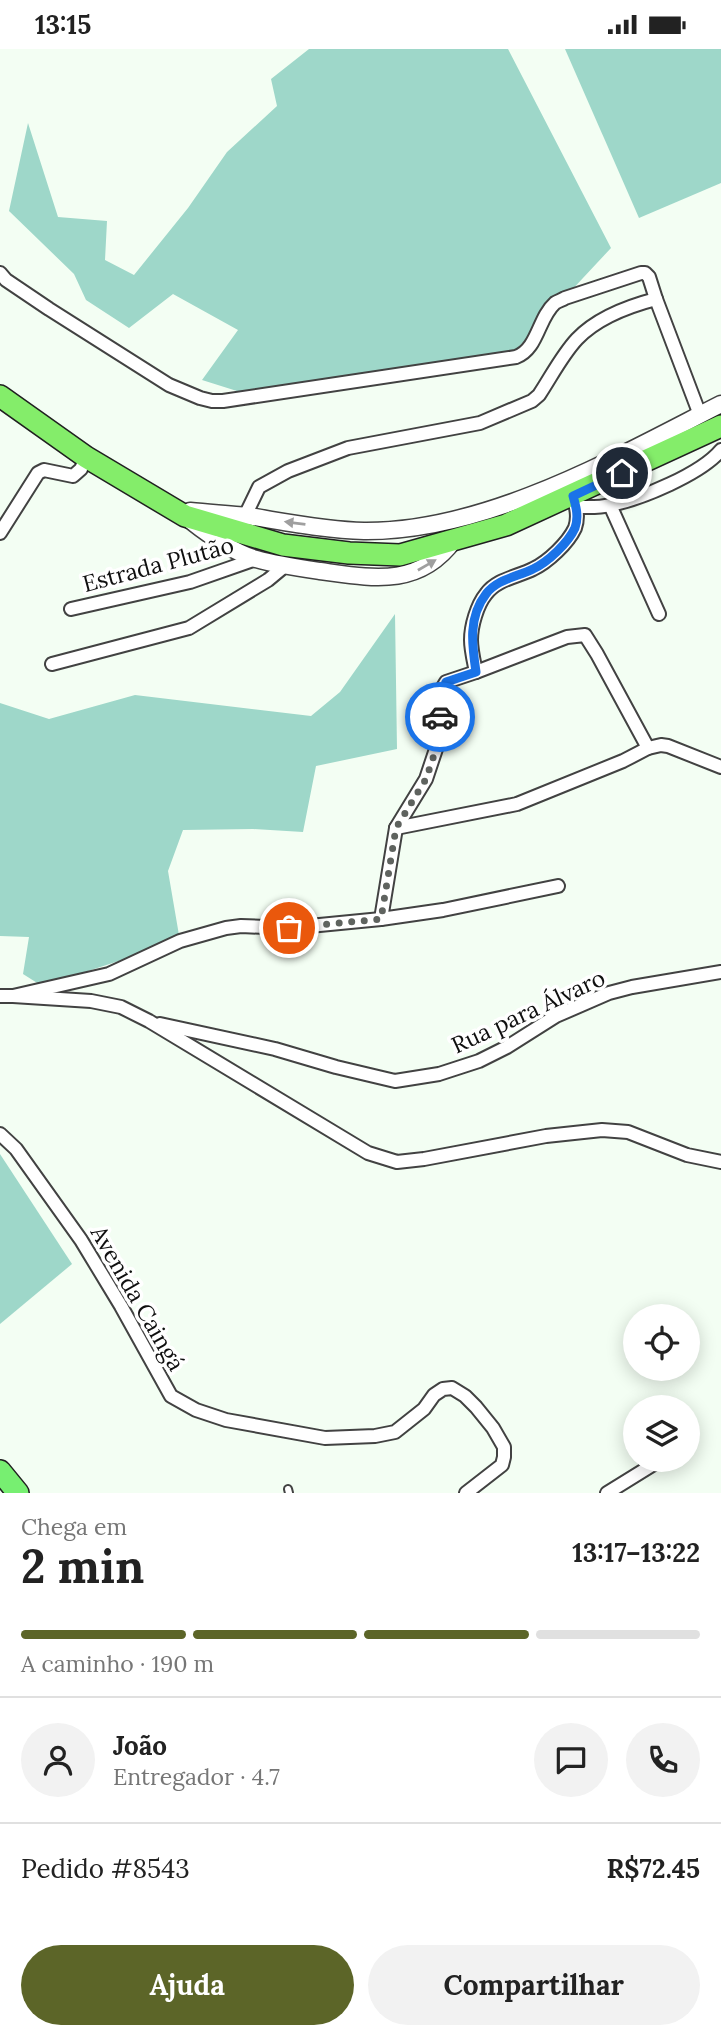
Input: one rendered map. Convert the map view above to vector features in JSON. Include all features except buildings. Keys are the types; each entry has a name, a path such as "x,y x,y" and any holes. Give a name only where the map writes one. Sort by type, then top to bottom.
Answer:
{"highway":[{"path":"0,396 86,457 178,513 283,545 349,554 400,555 506,525 575,501 721,426"}],"main road":[{"path":"0,1471 18,1493"}],"street":[{"path":"0,273 49,309 169,385 212,401 516,357 524,354 555,303 645,273 649,277 700,415"},
{"path":"245,516 259,487 288,471 348,448 480,423 532,401 539,395 577,339 630,306 656,299"},
{"path":"178,513 245,516 363,531 438,524 522,498 625,453 721,404"},
{"path":"476,672 471,639 477,611 485,595 494,585 535,568 554,554 575,528 575,501 610,505 660,488 692,473 721,450"},
{"path":"0,533 37,473 44,470 73,476 86,457"},
{"path":"610,505 659,614"},
{"path":"178,513 222,543 256,559 359,576 392,577 415,571 432,563 454,540"},
{"path":"391,530 397,538 400,555 392,577"},
{"path":"359,576 352,566 349,554 354,541 363,531"},
{"name":"Estrada Plutão","path":"71,609 190,582 256,559"},
{"path":"52,664 189,628 268,580 286,565"},
{"path":"381,919 396,828 426,779 432,764 439,733 443,687 446,682 567,637 584,635 648,748"},
{"path":"396,828 517,804 624,761 648,748 661,745 721,767"},
{"path":"6,996 109,974 180,941 226,928 289,928 381,919 443,910 558,886"},
{"name":"Rua para Álvaro","path":"149,1021 275,1049 395,1081 439,1074 479,1061 508,1047 556,1016 609,993 721,972"},
{"path":"6,996 91,1001 121,1007 149,1021 368,1153 397,1162 546,1136 602,1130 628,1132 687,1155 721,1162"},
{"name":"Avenida Caingá","path":"0,1134 16,1149 82,1240 171,1396 196,1410 226,1420 326,1439 395,1432 425,1409 433,1395 443,1389 452,1388 465,1396 493,1429 504,1447 502,1465 466,1493"},
{"path":"607,1493 641,1472"}],"shaded area":[{"path":"309,49 508,49 611,248 513,353 256,397 202,380 238,330 173,294 129,328 86,300 74,274 9,211 28,123 58,217 107,221 105,260 134,275 188,208 227,152 277,106 271,79"},
{"path":"565,49 721,49 721,183 639,218"},
{"path":"395,614 397,749 316,766 303,832 253,829 183,830 168,871 180,941 42,986 23,974 29,937 0,936 0,703 49,719 135,695 311,716 340,692"},
{"path":"0,1154 72,1264 0,1324"}],"way so far":[{"path":"289,928 381,919 396,828 426,779 432,764 440,717"}],"route":[{"path":"440,717 441,694 446,682 476,672 471,639 477,611 485,595 494,585 535,568 565,542 577,520 577,507 573,496 622,473"}]}
